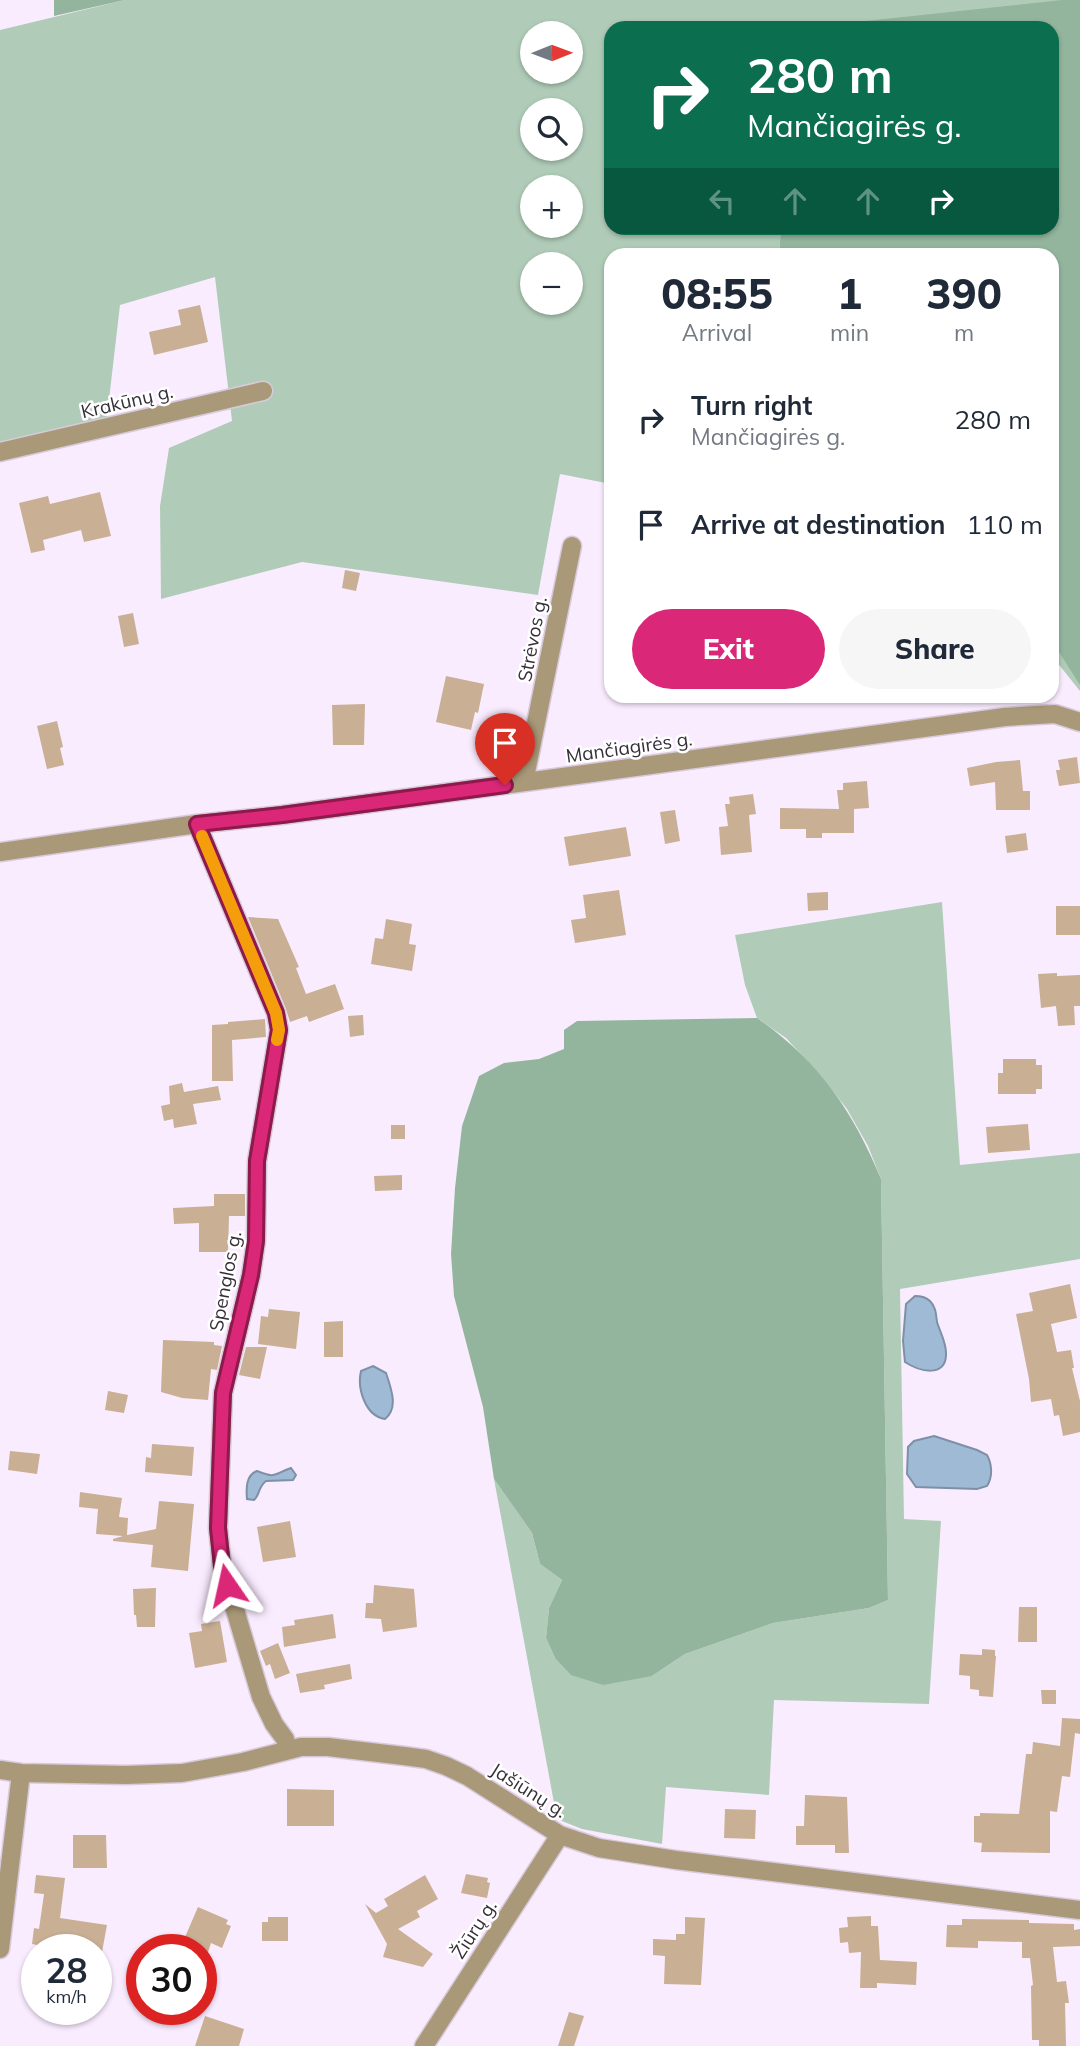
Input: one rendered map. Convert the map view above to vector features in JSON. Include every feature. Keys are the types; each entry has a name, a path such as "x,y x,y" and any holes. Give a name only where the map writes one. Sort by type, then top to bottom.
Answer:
{"street":[{"name":"Krakūnų g.","path":"0,452 263,391"},
{"name":"Strėvos g.","path":"524,782 572,546"},
{"name":"Mančiagirės g.","path":"0,852 1005,717 1055,714 1080,722"},
{"name":"Spenglos g.","path":"197,824 276,1013 279,1030 257,1161 256,1241 251,1275 223,1393 218,1528 222,1566 253,1673 261,1698 288,1749"},
{"name":"Jašiūnų g.","path":"0,1770 21,1773 126,1775 182,1773 243,1762 302,1747 328,1747 404,1756 426,1759 446,1766 560,1835 599,1848 1080,1910"},
{"path":"0,1949 21,1773"},
{"name":"Žiūrų g.","path":"424,2046 560,1835"}],"green space":[{"path":"54,0 125,0 54,16"},
{"path":"125,0 1080,0 1080,691 1059,665 1059,248 1052,248 1052,235 1059,235 1059,21 604,21 604,235 780,235 780,248 604,248 604,483 560,474 538,595 302,562 161,599 160,506 169,448 232,421 215,277 120,305 107,417 0,444 0,30"},
{"path":"1080,0 1080,685 1059,652 1059,248 780,248 780,235 1059,235 1059,21 866,21"},
{"path":"942,902 960,1165 1080,1153 1080,1259 900,1289 904,1519 941,1521 929,1704 774,1700 769,1795 666,1787 662,1844 582,1829 557,1819 494,1479 532,1533 540,1564 562,1580 549,1608 546,1638 555,1658 652,1676 685,1654 773,1623 869,1608 888,1600 881,1179 868,1146 847,1109 786,1038 757,1018 745,985 735,935"},
{"path":"757,1018 779,1034 816,1069 846,1109 881,1179 888,1600 869,1608 773,1623 685,1654 652,1676 603,1685 571,1675 555,1658 546,1638 549,1608 562,1580 540,1564 532,1533 494,1479 483,1407 454,1296 451,1254 462,1126 479,1076 504,1063 539,1059 564,1049 564,1030 577,1021"}],"water":[{"path":"915,1296 923,1297 933,1306 944,1341 945,1361 937,1370 924,1370 905,1362 903,1341 906,1304"},
{"path":"373,1366 386,1373 392,1391 392,1409 385,1419 372,1413 364,1400 360,1385 361,1371"},
{"path":"934,1436 987,1455 991,1470 987,1486 977,1489 916,1487 907,1474 908,1447 914,1441"},
{"path":"291,1468 296,1475 293,1480 266,1481 254,1500 247,1499 248,1482 253,1473 257,1471 272,1475"}],"building":[{"path":"200,305 208,342 154,355 149,332 181,325 178,310"},
{"path":"100,492 111,536 84,542 81,530 43,540 45,550 31,553 19,503 48,496 50,504"},
{"path":"345,570 360,573 356,591 342,588"},
{"path":"133,613 139,644 124,647 118,616"},
{"path":"446,676 484,684 478,713 475,712 471,730 436,722"},
{"path":"365,704 364,745 333,745 332,705"},
{"path":"57,721 64,765 47,769 37,726"},
{"path":"1077,757 1080,783 1059,786 1056,770 1060,770 1058,760"},
{"path":"1020,760 1023,791 1030,791 1030,810 996,810 995,782 970,786 967,768"},
{"path":"867,781 869,808 854,809 854,833 822,833 822,838 806,838 806,829 780,829 780,808 839,809 837,790 843,790 843,783"},
{"path":"753,794 756,814 749,815 752,852 721,855 719,827 728,826 725,804 730,804 729,797"},
{"path":"675,810 680,841 665,844 660,812"},
{"path":"626,827 631,856 569,866 564,837"},
{"path":"1026,833 1028,850 1007,853 1005,836"},
{"path":"619,890 626,935 575,943 571,920 586,918 583,895"},
{"path":"828,892 828,910 808,911 807,893"},
{"path":"1056,906 1080,906 1080,935 1056,935"},
{"path":"248,917 278,919 299,967 296,968 306,994 335,984 344,1009 309,1022 307,1016 290,1022"},
{"path":"386,919 412,924 409,944 416,945 412,971 371,964 375,938 383,939"},
{"path":"1057,973 1057,976 1080,975 1080,1006 1074,1006 1075,1025 1058,1026 1056,1006 1041,1008 1038,974"},
{"path":"363,1015 364,1035 350,1037 348,1016"},
{"path":"265,1019 266,1037 232,1040 233,1081 212,1081 212,1025"},
{"path":"1003,1059 1036,1059 1036,1065 1042,1065 1042,1089 1036,1089 1036,1094 998,1094 998,1073 1003,1073"},
{"path":"182,1083 184,1092 218,1086 221,1100 193,1104 197,1124 174,1128 173,1119 164,1121 161,1106 170,1104 169,1086"},
{"path":"1028,1124 1030,1150 988,1153 986,1127"},
{"path":"391,1125 405,1125 405,1139 391,1139"},
{"path":"402,1175 402,1190 375,1191 374,1176"},
{"path":"214,1194 245,1194 245,1216 229,1216 228,1252 199,1252 199,1223 174,1224 173,1208 214,1206"},
{"path":"1070,1284 1077,1318 1051,1324 1057,1352 1071,1350 1072,1368 1080,1401 1080,1432 1063,1436 1059,1415 1054,1416 1051,1399 1031,1402 1016,1314 1033,1311 1029,1293"},
{"path":"269,1309 300,1312 296,1349 258,1344 261,1316 268,1317"},
{"path":"343,1321 343,1357 324,1357 324,1322"},
{"path":"163,1340 214,1342 214,1345 222,1346 217,1370 211,1369 208,1400 182,1398 161,1392"},
{"path":"246,1347 267,1347 260,1379 239,1375"},
{"path":"108,1391 128,1395 124,1413 105,1410"},
{"path":"152,1444 194,1447 192,1476 145,1472 146,1457 151,1458"},
{"path":"10,1451 40,1454 37,1474 8,1470"},
{"path":"80,1492 122,1498 119,1517 128,1518 127,1535 156,1529 159,1501 194,1504 188,1571 151,1567 153,1545 113,1541 123,1536 96,1534 98,1509 79,1507"},
{"path":"290,1521 296,1557 263,1562 257,1527"},
{"path":"374,1585 414,1589 417,1627 383,1632 381,1619 365,1618 366,1603 373,1603"},
{"path":"156,1588 155,1627 137,1627 133,1589"},
{"path":"1019,1607 1037,1607 1037,1642 1018,1642"},
{"path":"333,1614 336,1638 284,1647 282,1627 295,1625 294,1620"},
{"path":"220,1621 227,1662 195,1668 189,1633 202,1631 201,1624"},
{"path":"278,1643 290,1673 275,1679 270,1664 266,1666 260,1651"},
{"path":"982,1649 995,1650 993,1697 979,1696 979,1690 970,1689 970,1676 959,1675 960,1654 982,1655"},
{"path":"350,1664 352,1679 324,1685 325,1689 300,1693 296,1674"},
{"path":"1041,1690 1056,1690 1056,1704 1042,1704"},
{"path":"1062,1718 1080,1719 1080,1734 1075,1733 1070,1777 1062,1776 1057,1812 1050,1811 1050,1853 981,1852 982,1843 974,1842 974,1816 980,1816 980,1813 1019,1814 1026,1754 1032,1754 1033,1742 1060,1746"},
{"path":"287,1789 334,1790 334,1826 287,1826"},
{"path":"805,1795 847,1797 849,1853 835,1853 835,1845 796,1845 796,1826 804,1826"},
{"path":"725,1809 756,1810 755,1839 724,1838"},
{"path":"73,1835 106,1835 107,1868 73,1868"},
{"path":"466,1874 488,1878 487,1882 490,1883 487,1898 461,1893"},
{"path":"36,1875 65,1878 60,1918 107,1925 105,1934 33,1934 34,1928 39,1929 44,1894 34,1893"},
{"path":"425,1875 438,1899 417,1911 420,1917 398,1929 433,1954 423,1967 383,1957 387,1944 365,1904 376,1913 388,1906 384,1899"},
{"path":"198,1907 228,1920 226,1924 231,1926 222,1948 217,1946 217,1934 186,1934"},
{"path":"871,1916 871,1926 878,1926 880,1960 917,1962 916,1985 877,1983 877,1988 860,1988 861,1952 849,1953 848,1942 840,1943 839,1928 848,1927 847,1917"},
{"path":"268,1917 288,1917 288,1941 262,1941 262,1922 268,1922"},
{"path":"685,1917 705,1918 701,1985 664,1984 665,1956 653,1955 653,1939 676,1940 676,1934 685,1934"},
{"path":"962,1919 1029,1920 1029,1923 1074,1924 1074,1930 1080,1929 1080,1946 1053,1947 1057,1982 1066,1981 1069,2003 1065,2003 1066,2046 1039,2046 1039,2040 1032,2040 1033,1985 1030,1958 1022,1958 1022,1942 978,1941 978,1948 946,1947 947,1925 962,1925"},
{"path":"569,2012 584,2016 574,2046 558,2046"},
{"path":"217,2020 244,2029 239,2046 195,2046 202,2025 217,2025"}],"slow traffic":[{"path":"202,836 276,1013 279,1030 277,1040"}],"route":[{"path":"227,1585 218,1528 223,1393 251,1275 256,1241 257,1161 279,1030 276,1013 197,824 505,785"}]}
